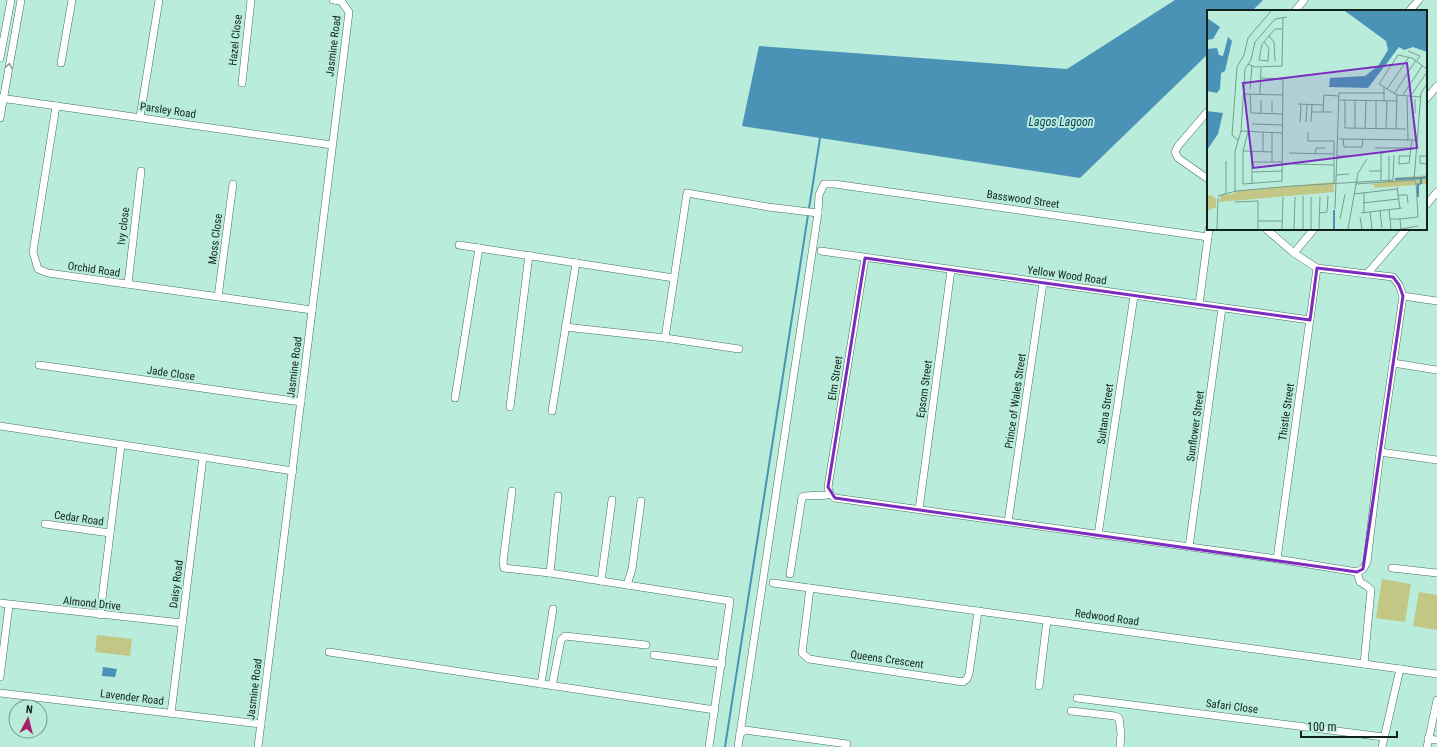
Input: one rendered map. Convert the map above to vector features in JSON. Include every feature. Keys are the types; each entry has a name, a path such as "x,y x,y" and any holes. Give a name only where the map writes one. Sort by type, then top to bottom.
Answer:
{"street":[{"path":"0,58 11,0 20,4 2,98 0,118"},
{"path":"61,63 72,0"},
{"path":"140,117 159,0"},
{"name":"Hazel Close","path":"242,83 251,0"},
{"name":"Jasmine Road","path":"258,747 349,12 341,1 333,0"},
{"path":"1295,10 1304,0"},
{"path":"1411,10 1419,0"},
{"path":"1427,98 1437,86"},
{"name":"Parsley Road","path":"2,98 332,145"},
{"name":"Orchid Road","path":"56,106 33,252 38,269 48,273 312,310"},
{"path":"1207,112 1178,146 1175,152 1178,158 1207,178"},
{"name":"Ivy close","path":"128,284 141,171"},
{"name":"Moss Close","path":"218,297 233,184"},
{"name":"Basswood Street","path":"816,213 822,187 824,184 834,184 1208,237"},
{"path":"1427,204 1437,192"},
{"path":"665,338 687,193 768,207 816,213 738,747"},
{"path":"1199,305 1209,230"},
{"path":"790,574 802,497 806,496 833,496 919,510 1277,559 1357,572 1363,569 1367,562 1380,452 1403,296 1399,285 1393,277 1317,268 1294,253 1267,230"},
{"path":"1294,253 1313,230"},
{"path":"1367,274 1405,230"},
{"path":"459,245 674,278"},
{"path":"455,398 479,248"},
{"name":"Yellow Wood Road","path":"821,251 1310,320"},
{"path":"510,407 529,255"},
{"name":"Elm Street","path":"833,496 828,487 865,258"},
{"path":"552,411 576,263"},
{"name":"Thistle Street","path":"1277,559 1317,268"},
{"name":"Epsom Street","path":"919,510 951,270"},
{"name":"Prince of Wales Street","path":"1008,522 1043,283"},
{"name":"Sultana Street","path":"1098,535 1134,296"},
{"path":"1403,296 1437,301"},
{"name":"Sunflower Street","path":"1189,547 1222,308"},
{"path":"565,327 665,338 739,349"},
{"path":"1393,364 1437,370"},
{"name":"Jade Close","path":"39,365 301,402"},
{"path":"0,426 292,471"},
{"path":"100,615 121,445"},
{"path":"1380,452 1437,460"},
{"name":"Daisy Road","path":"171,713 203,457"},
{"path":"512,491 503,562 504,568 550,573 730,601 709,747"},
{"path":"550,573 558,496"},
{"path":"601,581 612,500"},
{"path":"627,585 632,569 641,501"},
{"name":"Cedar Road","path":"45,524 110,533"},
{"path":"1392,568 1437,573"},
{"path":"1357,572 1360,582 1371,590 1364,664"},
{"name":"Redwood Road","path":"773,584 1048,620 1437,674"},
{"name":"Queens Crescent","path":"810,588 802,653 809,659 963,682 967,679 969,674 978,611"},
{"name":"Almond Drive","path":"0,603 182,623"},
{"path":"0,677 8,605"},
{"path":"541,684 553,609"},
{"path":"1039,686 1048,620"},
{"path":"552,686 561,640 565,636 646,644"},
{"path":"329,652 715,710"},
{"path":"654,655 722,664"},
{"path":"1382,747 1400,669"},
{"name":"Lavender Road","path":"0,693 261,724"},
{"name":"Safari Close","path":"1077,698 1384,737"},
{"path":"1427,747 1437,700"},
{"path":"1071,711 1115,716 1119,718 1121,733 1120,747"},
{"path":"740,734 745,730 847,744"},
{"path":"1428,739 1437,740"}],"highlighted area":[{"path":"865,258 1310,320 1317,268 1393,277 1399,285 1403,296 1363,569 1357,572 835,498 828,487"}],"green space":[{"path":"1382,579 1411,584 1405,622 1376,618"},
{"path":"1419,592 1437,595 1437,630 1413,626"},
{"path":"97,635 132,639 130,656 95,652"}],"water":[{"name":"Lagos Lagoon","path":"1175,0 1263,0 1253,10 1207,10 1207,55 1080,178 742,126 759,46 1067,69"},
{"path":"103,667 117,669 115,677 102,676"}],"waterway":[{"path":"725,747 820,138"}]}
